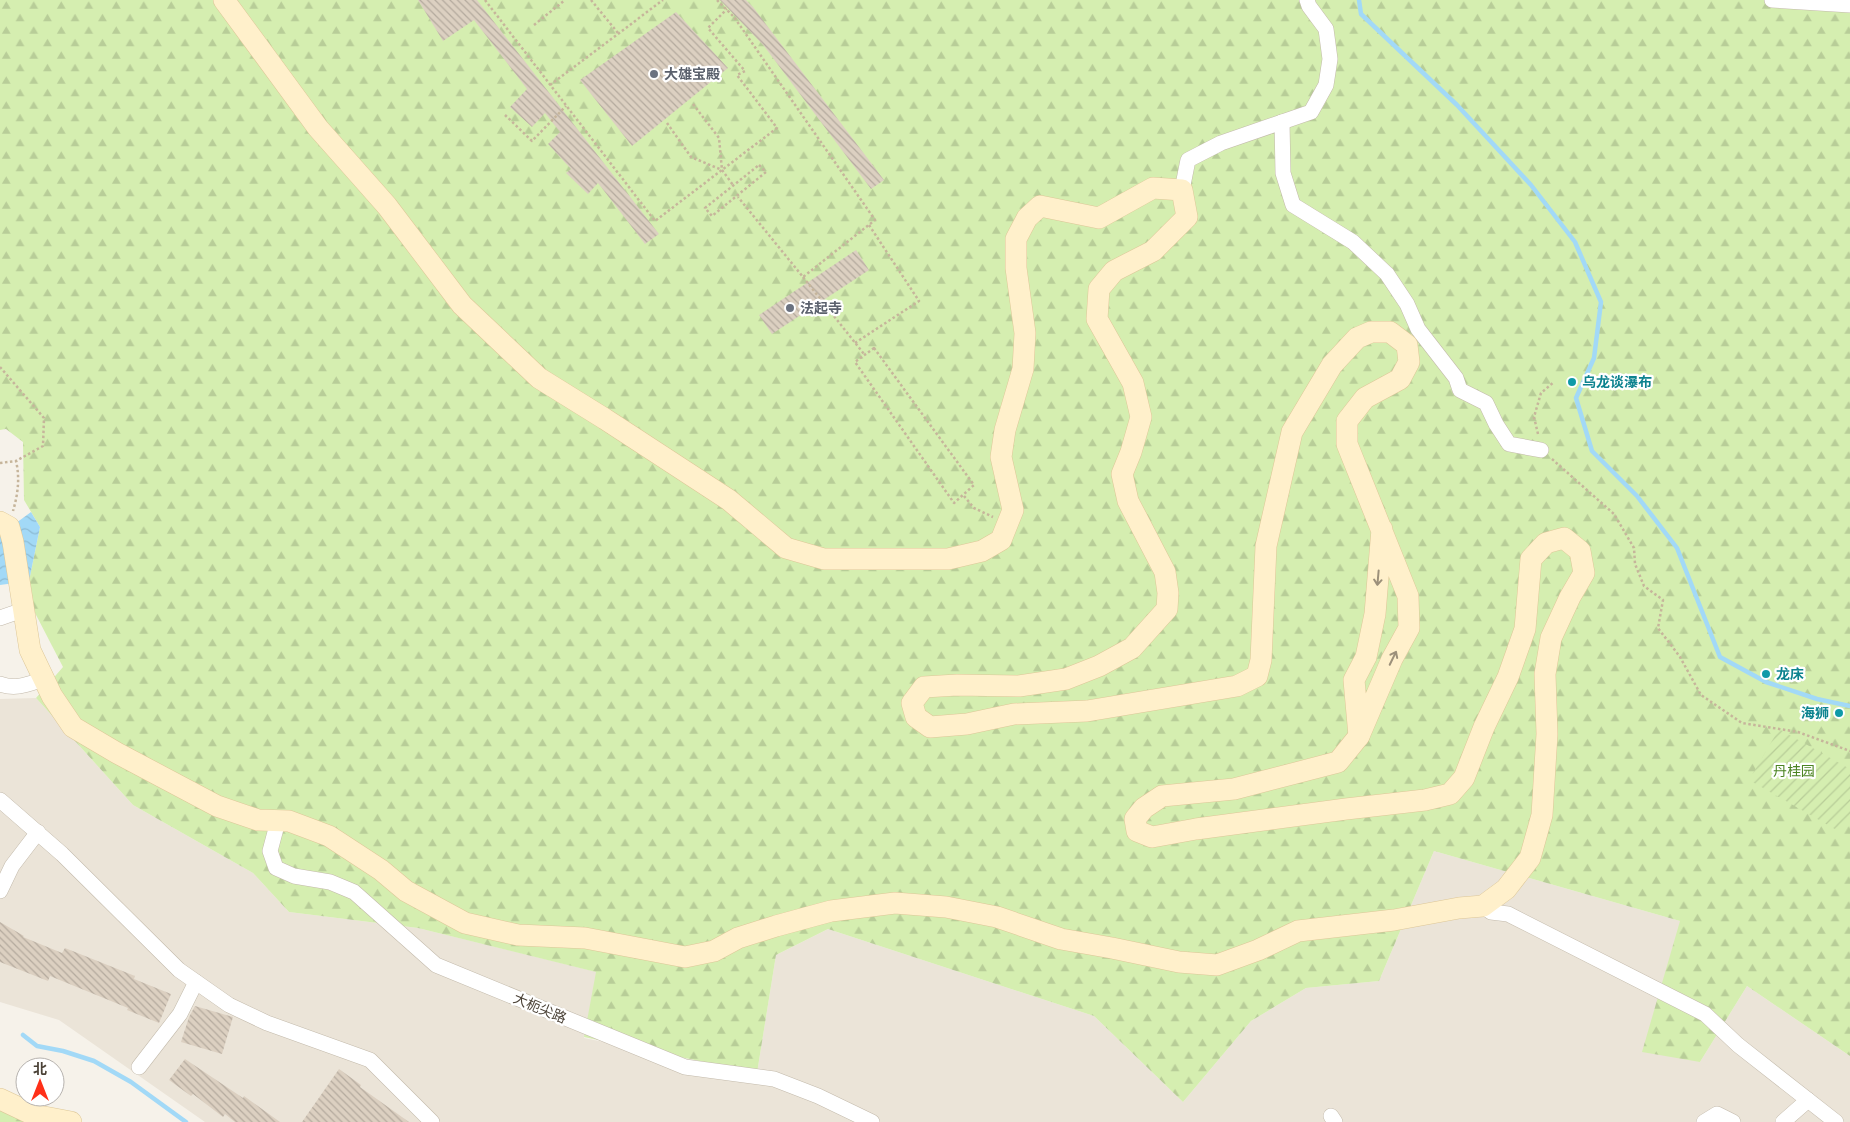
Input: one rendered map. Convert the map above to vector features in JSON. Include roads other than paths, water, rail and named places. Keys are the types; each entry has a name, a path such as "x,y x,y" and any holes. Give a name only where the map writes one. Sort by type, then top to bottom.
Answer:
{"street":[{"path":"224,0 318,128 387,206 462,305 539,378 605,418 729,500 786,548 824,559 948,559 982,551 1001,540 1013,510 1001,457 1005,430 1023,369 1025,333 1016,268 1016,240 1027,218 1040,206 1099,218 1152,188 1182,190"},
{"path":"4,524 13,542 30,650 52,696 73,727 117,753 217,806 258,820 289,821 329,836 381,870 406,891 465,923 518,935 585,938 685,957 714,952 738,938 831,911 895,903 946,907 997,917 1061,940 1179,962 1217,965 1258,950 1298,931 1394,920 1458,908 1483,906 1506,889 1530,858 1542,815 1547,734 1545,674 1551,638 1570,597 1584,573 1580,550 1564,538 1546,543 1531,559 1526,629 1508,677 1484,727 1464,778 1450,794 1425,800 1327,811 1152,837 1136,831 1135,820 1144,808 1162,796 1234,789 1338,762 1359,736 1392,659 1409,628 1408,596 1348,444 1348,421 1365,398 1400,379 1409,362 1407,344 1390,332 1371,332 1357,338 1332,365 1292,432 1266,546 1261,660 1257,676 1237,686 1087,711 1014,714 967,724 930,727 916,717 912,703 924,687 957,685 1019,686 1066,679 1099,666 1132,648 1167,609 1168,593 1165,572 1128,501 1122,474 1131,452 1141,416 1133,383 1097,319 1099,290 1114,271 1152,251 1187,217 1182,190 1188,160 1222,143 1311,112 1326,85 1330,59 1326,29 1309,6 1307,0"},
{"path":"1772,0 1850,5"},
{"path":"1282,122 1283,173 1294,205 1352,242 1387,274 1407,304 1418,329 1456,378 1460,390 1486,403 1496,424 1509,444 1541,450"},
{"path":"1359,736 1354,680 1366,657 1375,614 1382,530"},
{"path":"0,618 21,599"},
{"path":"0,684 21,687 44,679"},
{"path":"0,800 38,832 179,970 229,1005 267,1023 370,1060 432,1122"},
{"name":"大枙尖路","path":"278,821 270,851 276,868 294,876 330,882 354,892 436,965 685,1067 774,1079 818,1096 872,1122"},
{"path":"0,891 12,866 38,832"},
{"path":"1483,906 1491,912 1508,914 1705,1014 1738,1045 1836,1122"},
{"path":"139,1067 180,1014 196,982"},
{"path":"0,1099 34,1115 71,1122"},
{"path":"1783,1122 1808,1100"},
{"path":"1704,1122 1717,1114 1733,1122"}],"water":[{"path":"31,512 40,527 29,581 0,585 0,535"}],"waterway":[{"path":"1359,0 1361,14 1457,105 1531,185 1575,242 1601,302 1594,358 1576,398 1592,451 1637,496 1677,548 1720,657 1766,682 1817,699 1850,706"},
{"path":"23,1035 37,1046 63,1051 94,1061 131,1082 186,1122"}],"place":[{"name":"大雄宝殿","path":"654,74"},
{"name":"法起寺","path":"790,308"},
{"name":"乌龙谈瀑布","path":"1572,382"},
{"name":"龙床","path":"1766,674"},
{"name":"海狮","path":"1839,713"}],"park label":[{"name":"丹桂园","path":"1794,771"}]}
